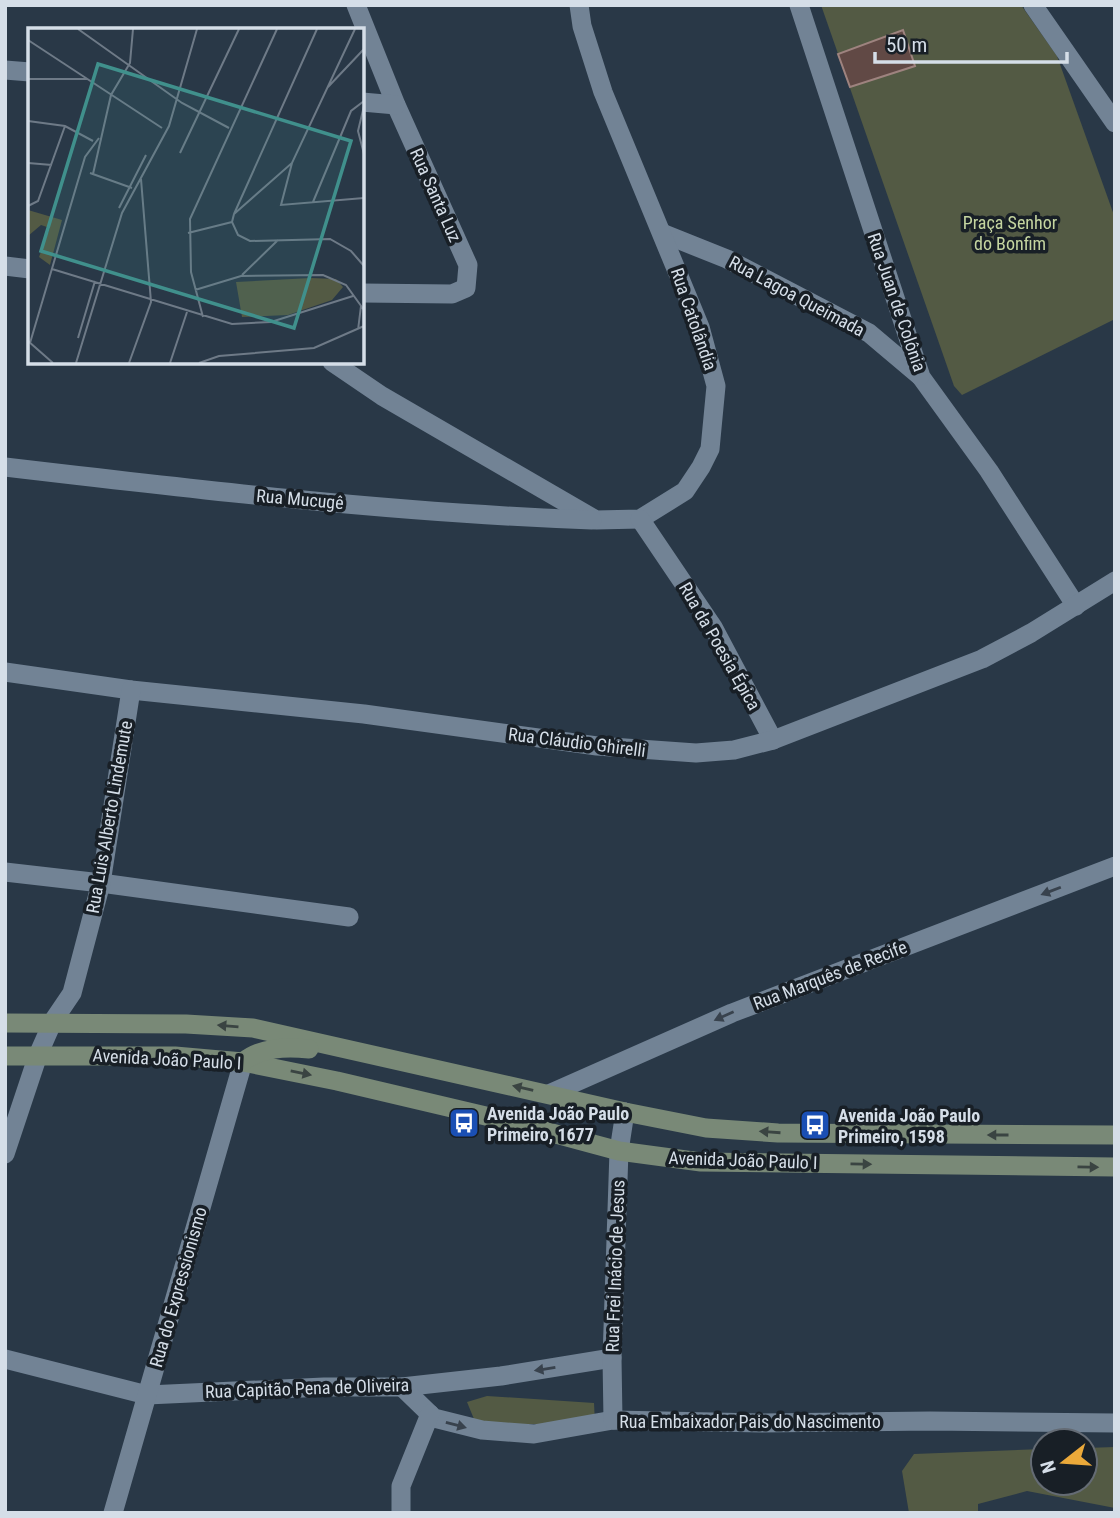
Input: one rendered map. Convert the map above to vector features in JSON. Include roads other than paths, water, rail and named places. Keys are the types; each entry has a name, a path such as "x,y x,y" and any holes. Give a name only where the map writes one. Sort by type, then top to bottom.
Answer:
{"main road":[{"name":"Avenida João Paulo I","path":"5,1023 53,1021 233,1026 706,1128 778,1133 1115,1135"},
{"path":"243,1062 253,1053 291,1048 380,1056"},
{"name":"Avenida João Paulo I","path":"5,1056 175,1056 243,1062 468,1111 619,1151 701,1162 1115,1167"}],"street":[{"name":"Rua Santa Luz","path":"356,5 396,105 468,265 466,288 452,294 364,292"},
{"name":"Rua Catolândia","path":"579,5 582,26 603,92 700,327 716,386 710,449 701,467 685,491 640,519"},
{"name":"Rua Juan de Colônia","path":"799,5 921,377 989,471 1076,606"},
{"path":"1033,5 1115,123"},
{"path":"5,70 28,72"},
{"path":"364,102 396,105"},
{"name":"Rua Lagoa Queimada","path":"662,233 727,259 869,333 921,377"},
{"path":"5,266 28,269"},
{"path":"335,364 382,396 596,520 640,519"},
{"name":"Rua Mucugê","path":"5,467 248,494 506,517 596,520"},
{"name":"Rua da Poesia Épica","path":"640,519 713,627 774,740"},
{"name":"Rua Cláudio Ghirelli","path":"5,672 131,690 364,714 597,746 696,754 734,750 774,740 982,659 1115,581"},
{"name":"Rua Luis Alberto Lindemute","path":"5,1154 38,1055 53,1021 72,993 101,883 131,690"},
{"name":"Rua Marquês de Recife","path":"550,1094 732,1013 1115,866"},
{"path":"5,872 349,917"},
{"name":"Rua do Expressionismo","path":"113,1513 243,1062"},
{"name":"Rua Frei Inácio de Jesus","path":"613,1420 612,1358 619,1151 625,1112"},
{"name":"Rua Capitão Pena de Oliveira","path":"5,1359 147,1395 324,1387 402,1387 501,1376 612,1358"},
{"name":"Rua Embaixador Pais do Nascimento","path":"402,1387 434,1418 463,1427 534,1434 613,1420 762,1423 1115,1423"},
{"path":"401,1513 401,1486 430,1414"}],"place":[{"name":"Avenida João Paulo Primeiro, 1677","path":"464,1123"},
{"name":"Avenida João Paulo Primeiro, 1598","path":"815,1125"}],"park label":[{"name":"Praça Senhor do Bonfim","path":"1010,232"}]}
